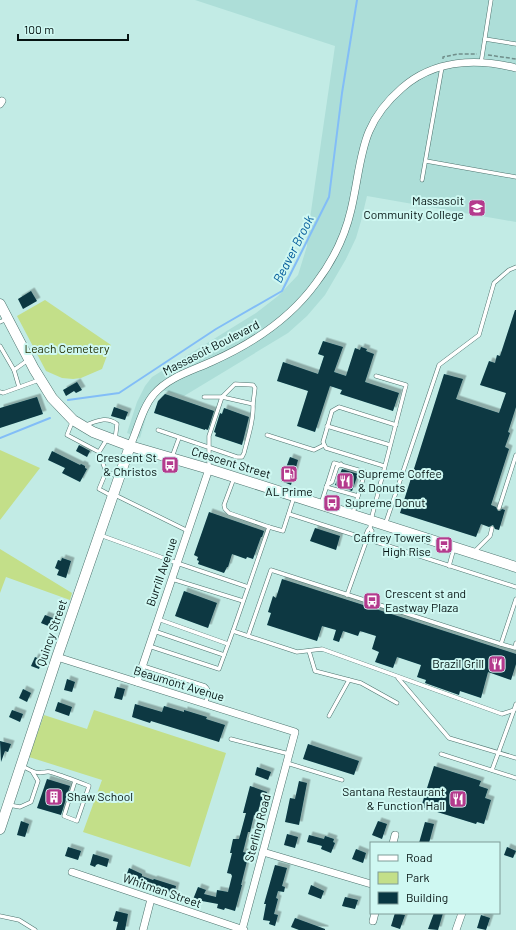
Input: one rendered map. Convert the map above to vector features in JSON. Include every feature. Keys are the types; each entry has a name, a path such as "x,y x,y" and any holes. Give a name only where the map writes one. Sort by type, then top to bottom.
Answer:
{"main road":[{"name":"Crescent Street","path":"0,304 3,320 29,359 52,398 73,420 83,426 130,446 352,514 371,524 385,525 516,566"},
{"name":"Quincy Street","path":"0,829 57,657 130,446"}],"street":[{"name":"Massasoit Boulevard","path":"130,446 145,407 152,395 160,387 174,378 212,362 260,337 277,325 304,300 328,266 344,231 351,210 365,140 373,122 379,112 403,87 442,64 481,63 516,68"},
{"name":"Burrill Avenue","path":"137,682 209,469"},
{"name":"Beaumont Avenue","path":"57,657 295,732"},
{"name":"Sterling Road","path":"243,930 295,732"},
{"path":"393,842 395,835"},
{"path":"263,852 370,884"},
{"name":"Whitman Street","path":"72,872 243,930"},
{"path":"143,930 151,899"},
{"path":"373,921 375,914"},
{"path":"456,930 462,914"}],"lane":[{"path":"481,63 492,0"},
{"path":"485,39 516,44"},
{"path":"422,180 442,64"},
{"path":"426,161 516,177"},
{"path":"385,525 439,365 480,335 494,283 509,270 516,267"},
{"path":"0,346 14,370 19,387"},
{"path":"14,370 29,359"},
{"path":"348,595 367,539 365,537 371,524 384,466 406,385 376,376"},
{"path":"0,392 3,393 40,379"},
{"path":"158,430 179,438 208,448 236,457 242,457 254,410 253,404 255,388 253,385 235,384 222,397 209,436 208,448 209,469"},
{"path":"204,397 222,397 253,404"},
{"path":"384,466 326,448 323,442 327,426 332,411 339,407 396,425"},
{"path":"83,426 101,419 114,421 117,424 111,439 99,452"},
{"path":"73,420 67,435 99,452 106,472 99,489 188,531"},
{"path":"327,426 390,445"},
{"path":"267,435 314,450 324,445"},
{"path":"171,458 179,438"},
{"path":"499,508 516,455"},
{"path":"321,504 334,462 365,472 352,514"},
{"path":"106,472 119,476"},
{"path":"234,477 224,505 229,513 283,531 295,496"},
{"path":"327,486 358,496"},
{"path":"289,514 516,587"},
{"path":"149,646 219,669 269,526"},
{"path":"473,553 490,536 491,530"},
{"path":"100,534 177,564 248,587"},
{"path":"449,566 455,547"},
{"path":"248,636 271,570 515,649 516,643"},
{"path":"172,579 243,602"},
{"path":"502,644 516,599"},
{"path":"158,619 228,644"},
{"path":"154,631 224,655"},
{"path":"232,631 297,652 322,649 502,714 514,710"},
{"path":"309,651 315,671 361,683 397,703"},
{"path":"142,666 205,686 208,688 209,692 205,704"},
{"path":"398,677 449,738 516,758"},
{"path":"328,716 349,680"},
{"path":"492,770 516,704"},
{"path":"231,739 289,754"},
{"path":"441,754 516,778"},
{"path":"287,763 342,780"},
{"path":"21,765 39,774 48,772 75,781 89,786 77,821 64,816 75,781"},
{"path":"8,805 20,807 31,802 38,781 32,771"},
{"path":"0,916 19,920 35,930"}],"path":[{"path":"442,64 444,57 465,53 479,54"},
{"path":"486,55 516,59"}],"shaded area":[{"name":"Massasoit Community College","path":"195,0 516,0 516,222 367,196 356,238 346,259 325,295 307,316 288,333 184,396 162,390 149,407 140,438 127,433 137,402 145,386 152,377 256,313 278,296 298,275 307,246 335,46"}],"green space":[{"name":"Leach Cemetery","path":"45,300 111,345 102,369 81,378 73,379 62,378 46,371 17,316"},
{"path":"0,450 40,468 0,520"},
{"path":"0,549 72,593 70,600 6,577 0,593"},
{"path":"94,710 226,753 190,867 83,832 102,780 29,757 44,715 87,729"}],"building":[{"path":"31,291 37,301 23,309 18,299"},
{"path":"515,310 516,407 505,447 509,449 491,505 496,507 498,511 502,509 505,510 499,530 495,529 493,525 489,527 481,524 476,537 400,513 444,374 463,379 456,399 499,413 506,393 480,385 489,361 495,363 497,355 500,356"},
{"path":"323,341 343,347 334,372 346,376 355,348 360,350 361,347 374,354 365,382 399,393 393,411 340,394 342,390 330,386 315,432 297,426 308,391 277,381 283,362 318,374 324,356 318,354"},
{"path":"77,382 82,390 76,393 74,391 66,396 63,390"},
{"path":"165,394 214,411 208,430 154,413 158,401"},
{"path":"37,397 43,414 0,428 0,408"},
{"path":"114,407 128,412 125,420 111,416"},
{"path":"224,408 249,417 242,445 215,436 216,433 214,432 220,413 222,414"},
{"path":"79,445 90,451 87,457 76,451"},
{"path":"52,451 85,466 87,469 80,482 62,473 65,468 48,460"},
{"name":"AL Prime","path":"290,457 298,460 291,485 281,481"},
{"name":"Supreme Coffee & Donuts","path":"342,469 358,474 352,491 335,485"},
{"path":"209,512 264,531 253,559 247,557 246,559 232,554 228,567 224,573 198,564 198,557 194,555"},
{"path":"315,528 340,536 336,550 310,541"},
{"path":"62,558 71,561 66,578 57,575 59,570 55,568 58,560 61,561"},
{"path":"282,579 516,654 516,664 511,680 488,672 481,698 460,691 459,695 425,683 426,680 417,677 421,665 397,657 393,668 375,662 379,652 372,649 376,636 360,631 358,636 343,631 339,642 333,640 336,630 322,626 317,641 267,625 271,613 268,612 273,596 276,598"},
{"path":"184,591 217,603 208,628 175,616"},
{"path":"45,615 58,620 55,627 53,628 41,623"},
{"path":"35,657 42,660 39,669 31,666"},
{"path":"67,679 75,682 72,692 64,690"},
{"path":"117,687 125,689 122,700 114,698"},
{"path":"23,689 31,693 27,702 19,698"},
{"path":"58,702 72,707 69,716 55,711"},
{"path":"135,704 162,712 164,706 184,712 184,710 207,717 206,719 225,725 219,742 151,721 150,723 132,717"},
{"path":"12,710 23,714 20,722 9,717"},
{"path":"0,741 11,744 8,752 5,751 1,762"},
{"path":"308,744 359,761 354,775 303,759"},
{"path":"434,766 481,781 479,786 488,789 485,798 491,800 484,824 477,822 476,824 421,807"},
{"path":"257,767 271,772 268,780 255,775"},
{"name":"Shaw School","path":"47,779 70,786 61,815 37,808"},
{"path":"299,781 307,783 299,825 285,822 290,798 295,799"},
{"path":"250,786 267,792 264,801 261,800 257,816 254,815 250,832 248,832 243,852 251,854 249,862 247,861 235,911 225,908 224,910 217,908 218,904 202,901 200,905 192,902 198,887 206,890 204,894 216,897 217,890 228,892 232,876 231,874 227,873 232,853 230,853 233,839 239,839 246,813 243,813"},
{"path":"21,821 29,824 25,837 17,835"},
{"path":"378,821 387,824 382,839 372,835"},
{"path":"425,822 434,824 429,842 419,842"},
{"path":"287,834 298,837 295,848 284,845"},
{"path":"309,835 324,839 325,836 334,839 333,842 335,843 331,853 321,849 322,846 307,842"},
{"path":"68,847 81,851 78,860 65,856"},
{"path":"507,847 516,851 513,858 504,855"},
{"path":"356,849 366,853 363,863 352,859"},
{"path":"93,854 109,859 107,867 98,864 95,867 90,865"},
{"path":"275,865 287,868 282,886 285,887 284,892 278,891 276,898 278,899 274,914 278,915 275,926 269,924 270,921 263,920 266,904 264,904"},
{"path":"129,868 142,874 142,876 176,886 174,894 137,881 136,883 125,879"},
{"path":"311,885 324,891 321,899 308,894"},
{"path":"345,897 358,900 355,909 342,906"},
{"path":"116,911 128,914 125,930 116,930 118,922 113,921"},
{"path":"395,914 405,915 400,929 391,926"},
{"path":"434,914 443,914 438,930 428,929"},
{"path":"481,915 490,918 486,930 477,928"},
{"path":"295,918 325,930 299,930 291,927"}],"waterway":[{"name":"Beaver Brook","path":"68,400 119,393 216,329 282,291 329,197 342,93 357,0"},
{"name":"Beaver Brook","path":"0,438 50,418"}],"place":[{"name":"Massasoit Community College","path":"477,208"},
{"name":"Crescent St & Christos","path":"170,465"},
{"name":"AL Prime","path":"289,474"},
{"name":"Supreme Coffee & Donuts","path":"345,481"},
{"name":"Supreme Donut","path":"332,503"},
{"name":"Caffrey Towers High Rise","path":"444,545"},
{"name":"Crescent st and Eastway Plaza","path":"372,601"},
{"name":"Brazil Grill","path":"497,664"},
{"name":"Shaw School","path":"54,797"},
{"name":"Santana Restaurant & Function Hall","path":"458,799"}]}
